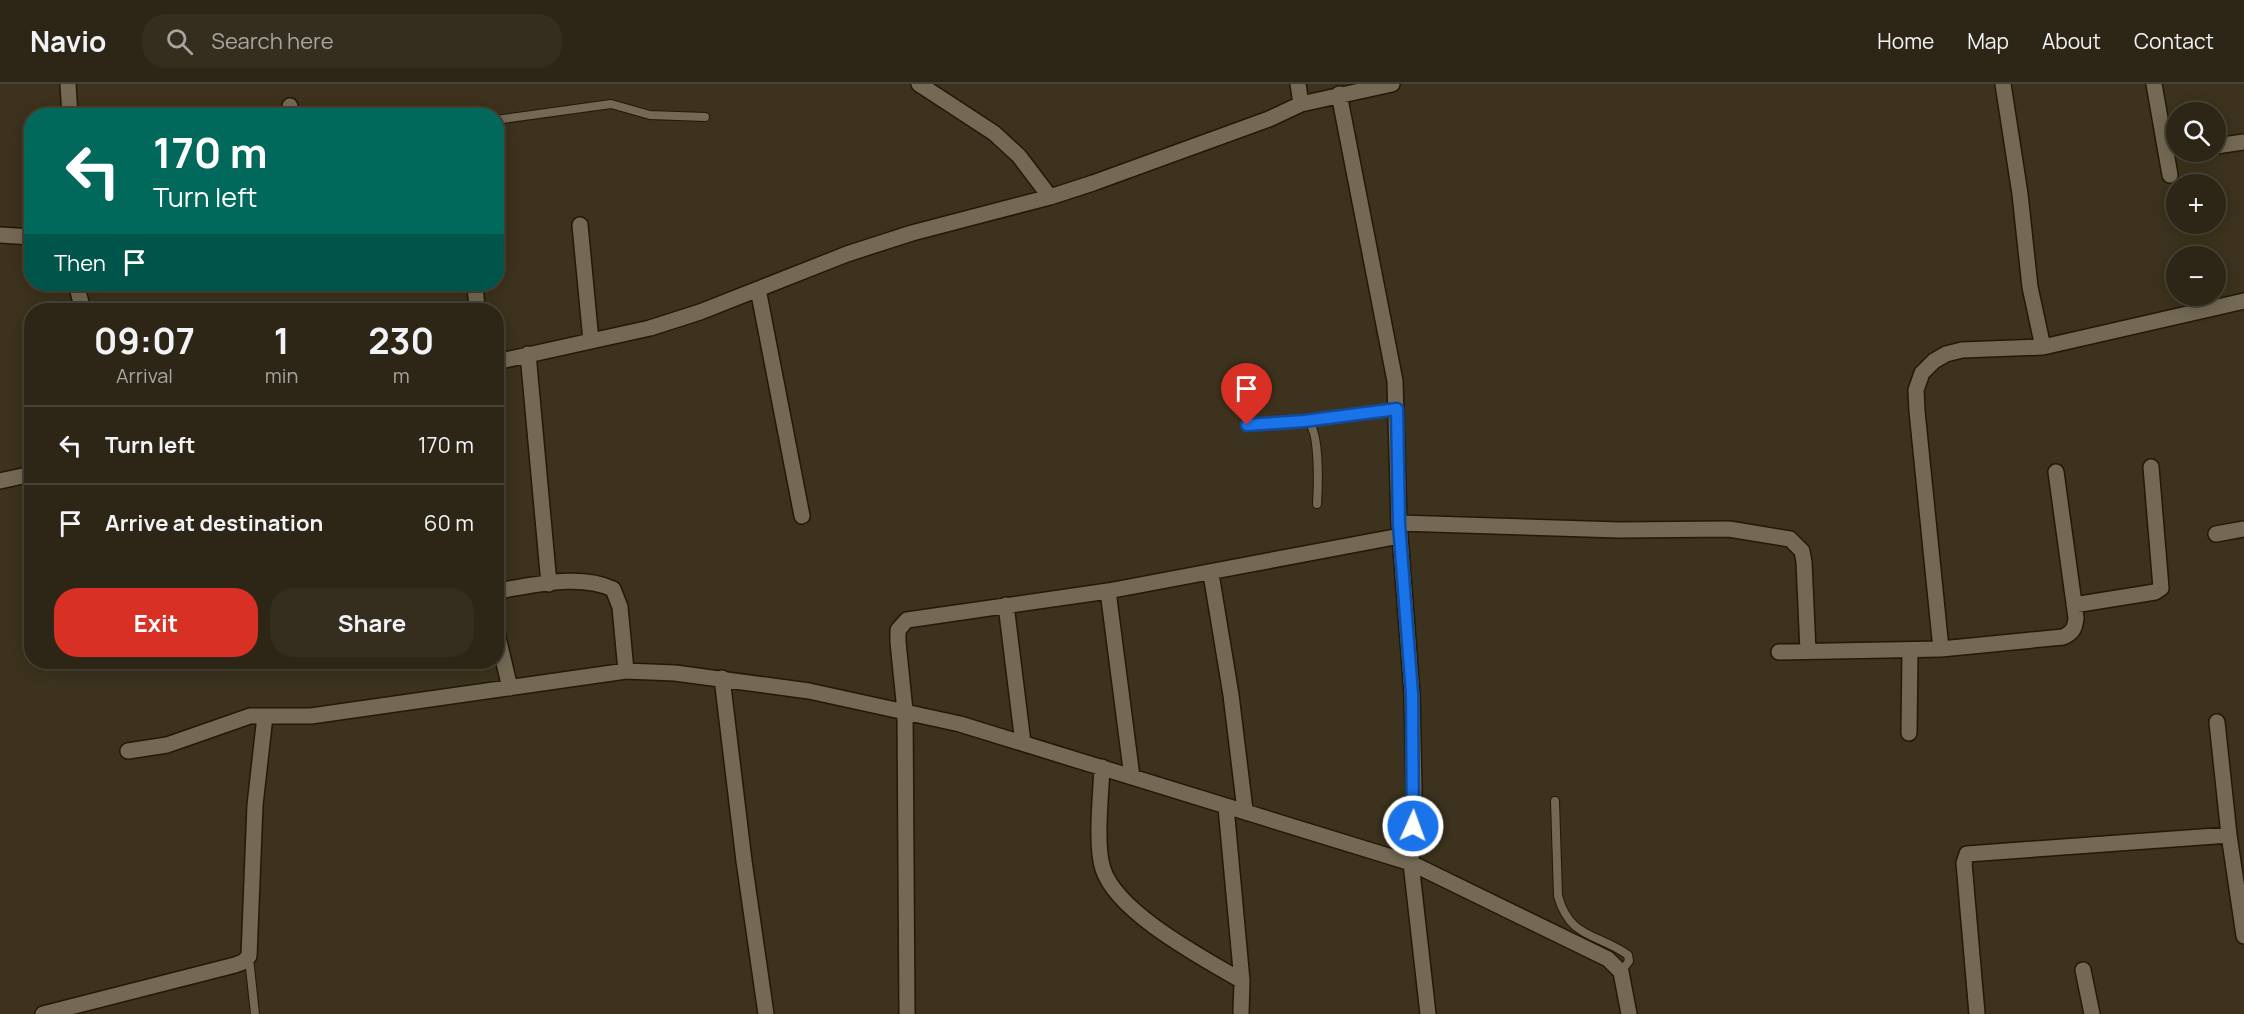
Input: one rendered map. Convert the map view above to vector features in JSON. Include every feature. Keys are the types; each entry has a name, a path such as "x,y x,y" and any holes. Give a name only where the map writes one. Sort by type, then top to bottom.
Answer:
{"street":[{"path":"68,84 70,108"},
{"path":"919,84 994,133 1019,156 1050,197"},
{"path":"1298,84 1301,104"},
{"path":"504,360 650,328 912,233 1050,197 1241,129 1301,104 1392,84"},
{"path":"2003,84 2020,194 2030,287 2043,347"},
{"path":"2154,84 2166,125"},
{"path":"1339,94 1385,320 1397,409 1399,530 1412,694 1414,789 1411,863 1428,1014"},
{"path":"2226,145 2244,142"},
{"path":"580,225 591,341"},
{"path":"0,235 24,236"},
{"path":"758,289 802,516"},
{"path":"1941,650 1916,390 1922,373 1934,361 1962,350 2043,347 2244,301"},
{"path":"528,354 549,584"},
{"path":"2074,605 2155,592 2161,588 2151,467"},
{"path":"1779,652 1941,650 2062,637 2075,628 2056,472"},
{"path":"0,481 24,476"},
{"path":"908,1014 905,711 898,642 898,630 901,623 907,620 1211,574 1399,530 1729,529 1790,539 1797,544 1804,562 1808,651"},
{"path":"2216,534 2244,529"},
{"path":"1211,574 1231,695 1245,810"},
{"path":"504,590 549,584 599,582 613,589 620,607 626,671"},
{"path":"1108,591 1132,777"},
{"path":"1006,605 1023,743"},
{"path":"1909,733 1910,651"},
{"path":"504,663 510,688"},
{"path":"128,751 167,745 237,719 265,716 310,716 626,671 722,678 809,691 905,711 1023,743 1411,863 1608,959 1622,972 1629,1014"},
{"path":"722,678 744,861 766,1014"},
{"path":"43,1014 235,965 243,962 249,956 255,805 265,716"},
{"path":"2217,722 2229,835 2244,936"},
{"path":"1102,767 1101,852 1103,869 1110,883 1132,908 1157,929 1242,981"},
{"path":"1226,807 1242,981 1241,1014"},
{"path":"1977,1014 1964,863 1967,854 2229,835"},
{"path":"2083,970 2092,1014"}],"lane":[{"path":"504,119 611,104 650,116 705,117"},
{"path":"1247,425 1304,421 1397,409"},
{"path":"1304,421 1313,430 1318,478 1317,504"},
{"path":"1555,801 1558,896 1562,911 1569,922 1581,932 1628,955 1629,961 1622,972"},
{"path":"249,956 255,1014"}],"route":[{"path":"1247,425 1300,419 1304,421 1397,409 1399,524 1412,694 1413,826"}]}
